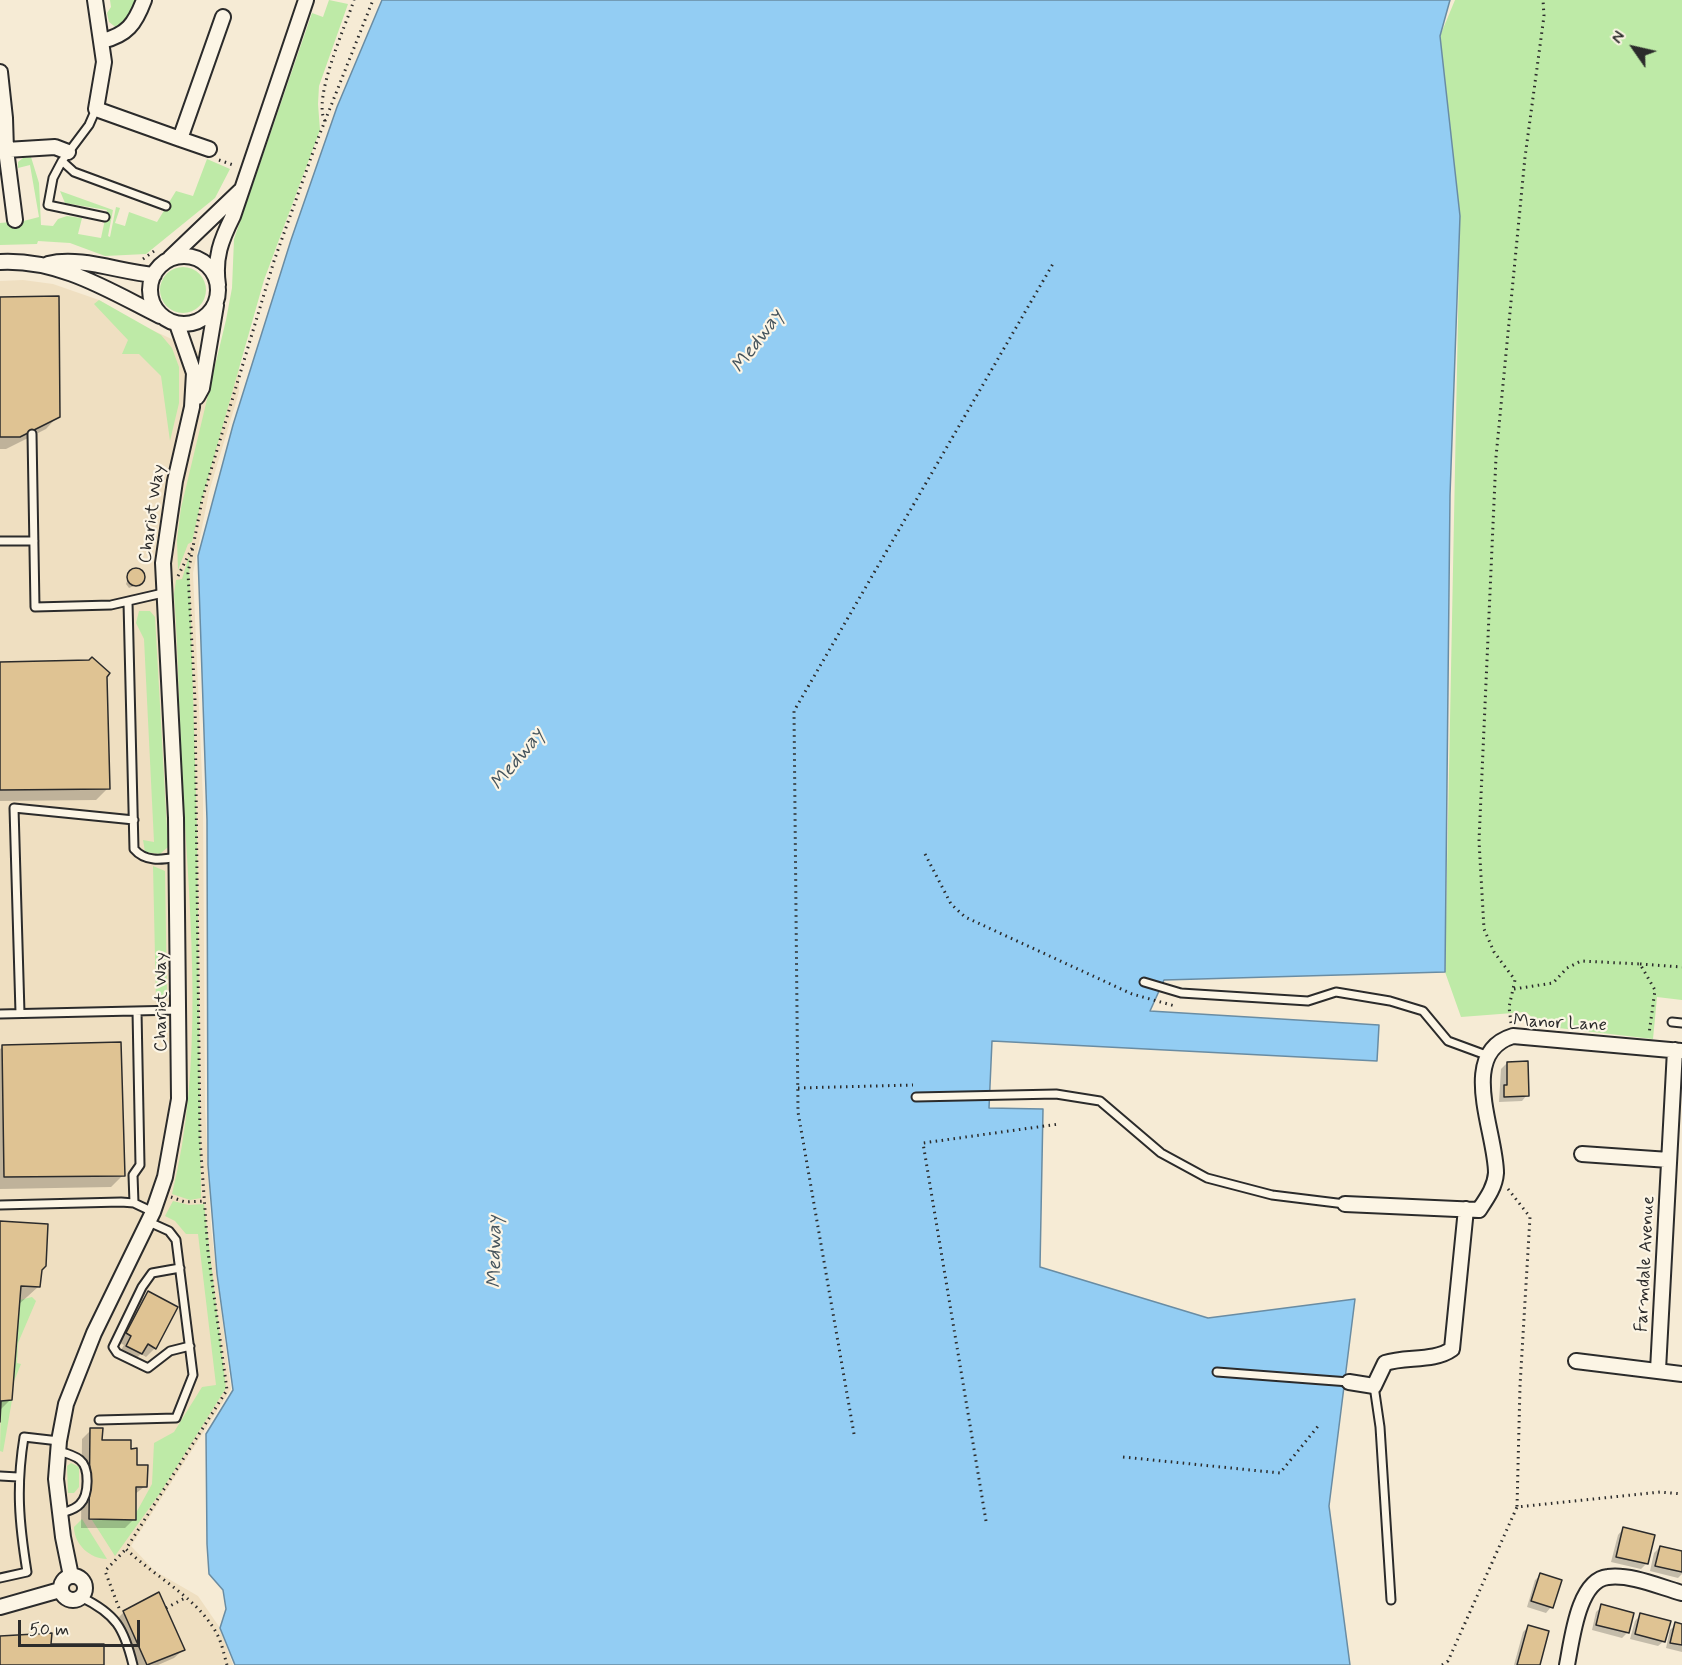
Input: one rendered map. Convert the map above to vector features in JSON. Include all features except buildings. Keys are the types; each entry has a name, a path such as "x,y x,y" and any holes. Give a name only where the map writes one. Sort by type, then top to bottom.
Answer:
{"street":[{"path":"95,0 104,62 96,110 209,149"},
{"path":"102,41 127,31 136,20 144,0"},
{"path":"192,407 202,388 216,302 217,253 306,0"},
{"path":"180,139 223,16"},
{"path":"0,72 2,118 15,220"},
{"path":"6,150 55,147 65,157"},
{"path":"192,407 194,373 171,321 153,303 151,284 159,269 241,190"},
{"path":"0,262 48,264 66,260 123,272 159,269 180,257 197,259 211,269 218,285"},
{"path":"48,264 107,288 171,321 201,320 216,302"},
{"name":"Chariot Way","path":"71,1576 59,1514 56,1479 66,1404 79,1367 151,1217 160,1193 168,1166 179,1099 177,857 163,593 166,529 192,407"},
{"name":"Manor Lane","path":"1486,1055 1502,1040 1513,1036 1678,1051"},
{"name":"Farmdale Avenue","path":"1658,1370 1669,1160 1678,1051"},
{"path":"1344,1204 1479,1210 1492,1190 1496,1173 1485,1107 1483,1076 1486,1055"},
{"path":"1582,1154 1669,1160"},
{"path":"1349,1382 1374,1386 1385,1363 1400,1358 1443,1355 1452,1349 1466,1209"},
{"path":"1576,1361 1682,1374"},
{"path":"71,1576 78,1577 84,1582 85,1590 81,1597 75,1600 67,1599 60,1590 61,1582 71,1576"},
{"path":"1567,1665 1586,1590 1599,1579 1610,1576 1682,1593"},
{"path":"0,1607 60,1590"}],"lane":[{"path":"96,110 89,125 65,157 53,178 48,205 105,217"},
{"path":"65,157 74,172 166,206"},
{"path":"32,434 34,607 86,607 128,602 163,593"},
{"path":"0,541 34,541"},
{"path":"128,602 134,849 141,857 164,860 177,857"},
{"path":"21,1013 14,808 134,820"},
{"path":"1144,982 1181,993 1308,1001 1336,992 1390,1001 1422,1011 1448,1041 1486,1055"},
{"path":"134,1203 133,1176 140,1165 137,1011"},
{"path":"0,1014 179,1011"},
{"path":"1672,1022 1682,1023"},
{"path":"916,1097 1056,1094 1100,1101 1161,1153 1207,1178 1272,1195 1344,1204"},
{"path":"0,1206 134,1203 177,1240 193,1375 176,1418 99,1420"},
{"path":"180,1268 152,1273 128,1313 113,1347 117,1353 148,1368 170,1351 190,1346"},
{"path":"1217,1372 1349,1382"},
{"path":"1374,1386 1380,1427 1391,1600"},
{"path":"0,1578 27,1572 19,1520 18,1477 24,1437 59,1446 85,1466 87,1475 85,1497 80,1505 59,1514"},
{"path":"0,1476 18,1477"},
{"path":"81,1597 111,1614 127,1641 133,1665"}],"path":[{"path":"326,121 323,113 325,85 354,0"},
{"path":"121,1612 105,1571 126,1549 227,1390 208,1252 200,1139 195,700 188,573 202,500 274,261 373,0"},
{"path":"1513,1036 1509,1007 1515,980 1494,952 1484,929 1479,841 1496,457 1530,116 1544,16 1543,0"},
{"path":"209,149 203,154 248,170"},
{"path":"854,1434 798,1112 794,711 1054,262"},
{"path":"181,573 187,554 193,547"},
{"path":"925,854 951,904 965,918 1132,994 1175,1006"},
{"path":"1512,989 1553,983 1567,968 1581,961 1682,967"},
{"path":"1640,964 1655,990 1648,1048"},
{"path":"986,1521 923,1143 1059,1124"},
{"path":"1442,1665 1448,1661 1517,1507 1520,1386 1530,1217 1496,1173"},
{"path":"160,1193 185,1202 205,1201"},
{"path":"1123,1456 1280,1473 1319,1425"},
{"path":"1517,1507 1660,1492 1682,1494"},
{"path":"126,1549 145,1568 196,1605 218,1635 227,1665"},
{"path":"166,1608 186,1598"}],"shaded area":[{"path":"23,280 53,284 99,300 139,324 239,370 239,392 209,492 193,573 203,799 205,1109 211,1228 231,1389 131,1546 155,1571 198,1596 220,1628 233,1665 0,1665 0,281"}],"green space":[{"path":"110,0 139,0 133,17 118,29 109,22 107,13 111,7"},
{"path":"329,0 348,4 319,86 320,130 264,280 200,506 192,542 188,544 178,570 177,540 181,508 226,320 232,288 234,239 312,13 323,17"},
{"path":"1455,0 1682,0 1682,1000 1657,997 1653,1039 1541,1026 1526,1012 1461,1017 1445,972 1460,216 1440,36"},
{"path":"31,157 39,183 41,225 53,226 58,219 67,216 82,218 78,234 101,238 107,210 65,203 60,191 113,210 108,236 110,237 116,207 120,208 115,223 125,226 129,212 157,222 176,191 193,196 207,159 230,169 215,198 146,254 105,256 70,243 38,241 37,244 0,245 0,223 11,222 12,224 39,217 30,165 18,168 18,162 23,158"},
{"path":"183,267 199,274 206,290 199,306 183,313 167,306 160,290 167,274"},
{"path":"99,300 161,335 172,348 179,367 179,403 170,441 161,376 139,354 122,354 128,340 94,304"},
{"path":"189,556 197,831 201,1198 190,1200 172,1194 182,1146 192,1046 189,893 174,594 176,580 182,579"},
{"path":"139,611 150,611 155,617 168,847 160,854 145,852 143,840 154,842 144,639 136,623"},
{"path":"153,866 165,871 167,996 156,1002"},
{"path":"173,1201 189,1205 204,1204 226,1388 160,1493 115,1556 92,1520 136,1519 136,1513 152,1484 154,1443 174,1432 202,1387 216,1385 198,1234 186,1234 175,1221 165,1216"},
{"path":"32,1297 36,1301 18,1343 17,1363 21,1364 12,1386 20,1300"},
{"path":"12,1400 3,1452 0,1451 1,1401"},
{"path":"71,1463 79,1467 79,1487 74,1493 68,1493 67,1466"},
{"path":"82,1519 107,1559 89,1553 80,1545 74,1527"}],"water":[{"name":"Medway","path":"382,0 1450,0 1440,36 1460,216 1450,495 1445,972 1164,980 1150,1011 1379,1025 1377,1061 992,1041 989,1108 1043,1109 1040,1267 1208,1318 1355,1299 1329,1506 1350,1665 235,1665 220,1628 226,1609 223,1590 209,1574 207,1544 206,1434 233,1390 217,1274 208,1165 207,820 198,556 233,425 291,240 337,107"}]}
